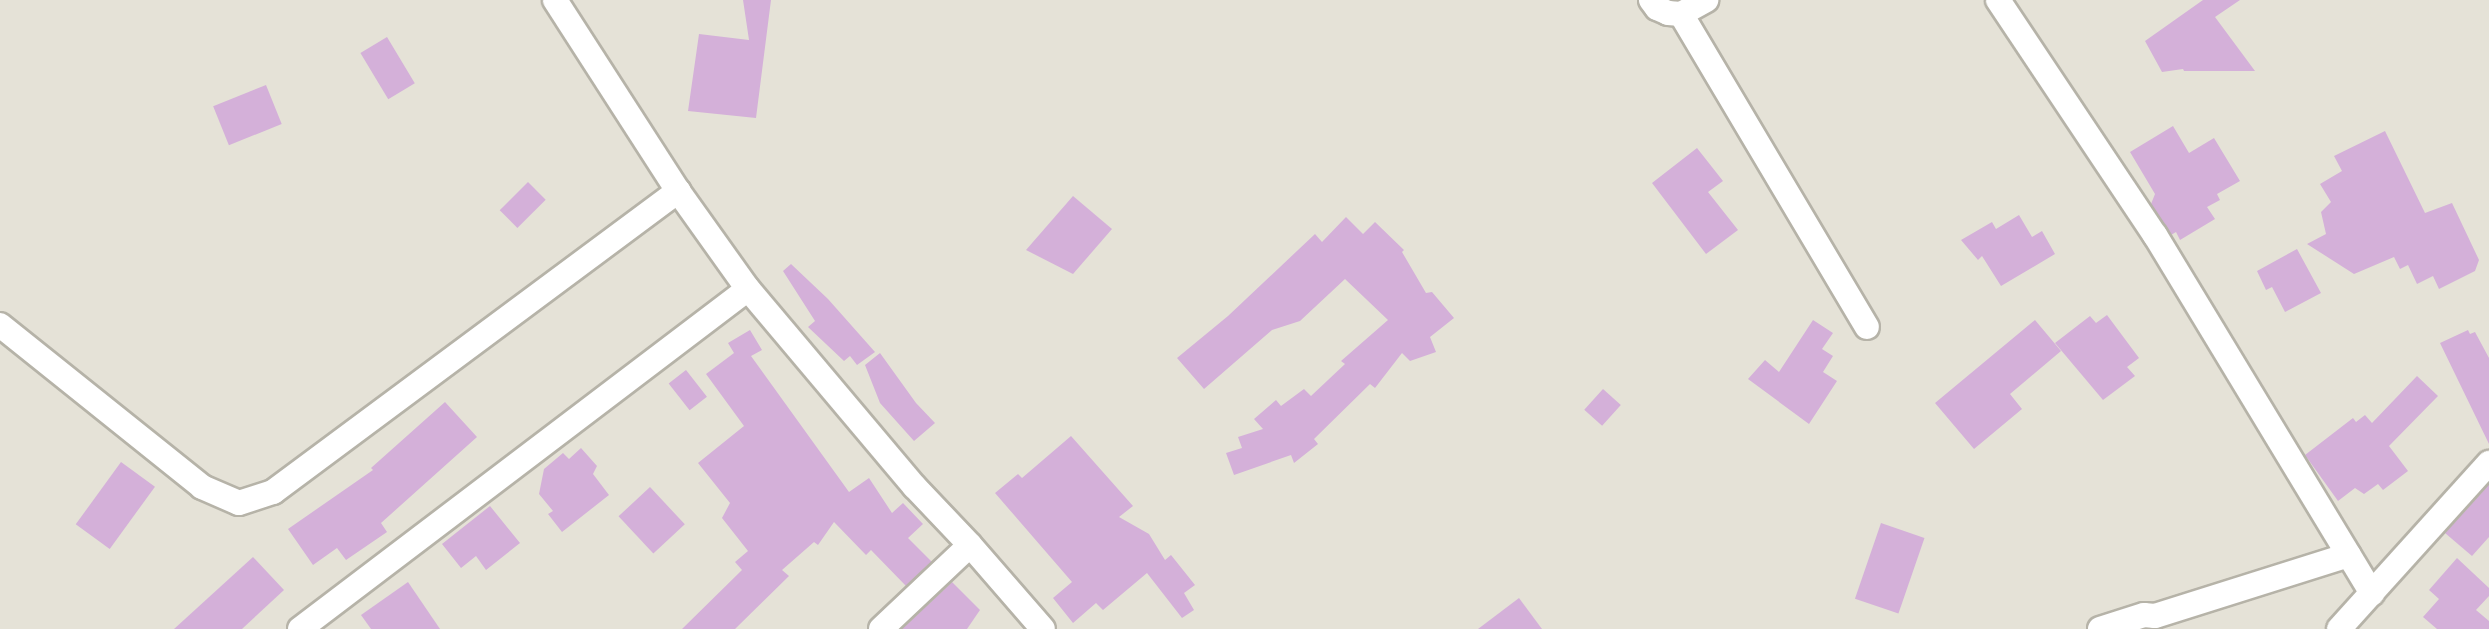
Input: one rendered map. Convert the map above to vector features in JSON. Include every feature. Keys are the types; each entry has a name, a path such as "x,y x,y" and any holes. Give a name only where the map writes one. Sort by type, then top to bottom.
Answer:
{"street":[{"path":"555,0 678,191 748,289 914,486 970,545 1042,629"},
{"path":"1651,0 1657,8 1668,13 1681,14 1706,0"},
{"path":"1998,0 2155,235 2372,593"},
{"path":"1681,14 1867,327"},
{"path":"0,325 202,487 239,503 273,492 678,191"},
{"path":"300,629 748,289"},
{"path":"2339,629 2489,463"},
{"path":"881,629 970,545"},
{"path":"2100,629 2144,615 2155,616 2349,555"}],"building":[{"path":"743,0 771,0 756,118 688,111 699,34 749,40"},
{"path":"2203,0 2240,0 2215,17 2255,71 2184,71 2183,69 2162,72 2145,41"},
{"path":"387,37 415,83 388,99 360,53"},
{"path":"266,85 282,124 229,145 213,106"},
{"path":"2173,126 2189,153 2214,138 2240,181 2217,194 2220,200 2207,207 2215,219 2180,240 2176,232 2171,235 2151,204 2155,194 2130,152"},
{"path":"2385,131 2425,213 2452,203 2479,260 2475,271 2439,289 2433,276 2417,284 2408,265 2400,269 2394,257 2354,274 2307,244 2326,234 2321,212 2331,202 2320,184 2342,171 2334,156"},
{"path":"1697,148 1723,181 1708,192 1738,230 1706,254 1652,183"},
{"path":"528,182 546,200 517,228 500,210"},
{"path":"1073,196 1112,229 1073,274 1026,250"},
{"path":"2019,215 2032,237 2042,231 2055,254 2001,286 1982,256 1978,260 1961,240 1992,222 1996,229"},
{"path":"1346,217 1363,234 1375,222 1404,250 1402,252 1426,293 1432,292 1454,318 1430,337 1436,352 1410,361 1402,353 1375,388 1370,384 1314,439 1318,444 1294,463 1291,455 1234,475 1226,453 1242,448 1238,437 1263,429 1254,419 1276,400 1281,406 1304,389 1311,396 1345,364 1341,361 1388,320 1345,279 1300,321 1272,330 1204,389 1177,358 1228,316 1315,234 1322,242"},
{"path":"2297,249 2321,293 2285,312 2272,287 2266,290 2257,271"},
{"path":"791,264 828,299 875,352 857,365 850,356 844,361 808,327 815,321 783,271"},
{"path":"2107,315 2139,358 2127,367 2135,376 2103,400 2055,343 2090,316 2096,323"},
{"path":"1813,320 1833,333 1822,349 1833,356 1823,372 1837,381 1809,424 1748,379 1765,360 1779,372"},
{"path":"2035,320 2061,351 2010,394 2022,409 1974,449 1935,403"},
{"path":"750,330 762,350 751,356 849,492 869,478 892,513 903,503 923,524 908,538 932,562 906,586 871,550 866,555 834,522 818,545 814,542 782,570 789,576 735,629 682,629 742,570 735,562 748,551 722,518 730,503 698,463 744,426 706,374 734,353 728,343"},
{"path":"2468,330 2470,334 2475,332 2489,358 2489,444 2440,343"},
{"path":"880,353 916,403 935,423 914,441 880,403 865,365"},
{"path":"686,370 707,397 690,410 669,384"},
{"path":"2417,376 2438,396 2389,446 2408,471 2383,490 2378,484 2364,494 2355,488 2338,501 2305,455 2353,418 2356,422 2365,415 2372,423"},
{"path":"1603,389 1621,405 1602,426 1584,410"},
{"path":"445,402 477,437 381,523 387,532 346,560 337,548 313,565 288,529 373,470 371,468"},
{"path":"1071,436 1133,506 1119,517 1149,534 1165,560 1171,555 1195,585 1184,593 1194,610 1182,618 1147,573 1103,610 1096,603 1073,623 1053,598 1072,582 995,493 1018,474 1022,478"},
{"path":"581,448 597,466 593,474 609,495 562,532 548,514 553,511 539,494 544,469 563,453 569,459"},
{"path":"121,462 155,487 110,549 76,524"},
{"path":"2489,484 2489,537 2472,556 2445,533"},
{"path":"650,487 685,524 653,554 619,516"},
{"path":"490,506 520,543 486,570 476,556 461,568 442,544"},
{"path":"1881,523 1924,538 1898,614 1855,599"},
{"path":"253,557 284,590 242,629 174,629"},
{"path":"2457,558 2489,588 2489,596 2476,610 2489,621 2489,629 2437,629 2423,617 2439,599 2429,590"},
{"path":"408,582 440,629 371,629 361,615"},
{"path":"952,582 980,610 967,629 902,629"},
{"path":"1519,598 1542,629 1478,629"}]}
